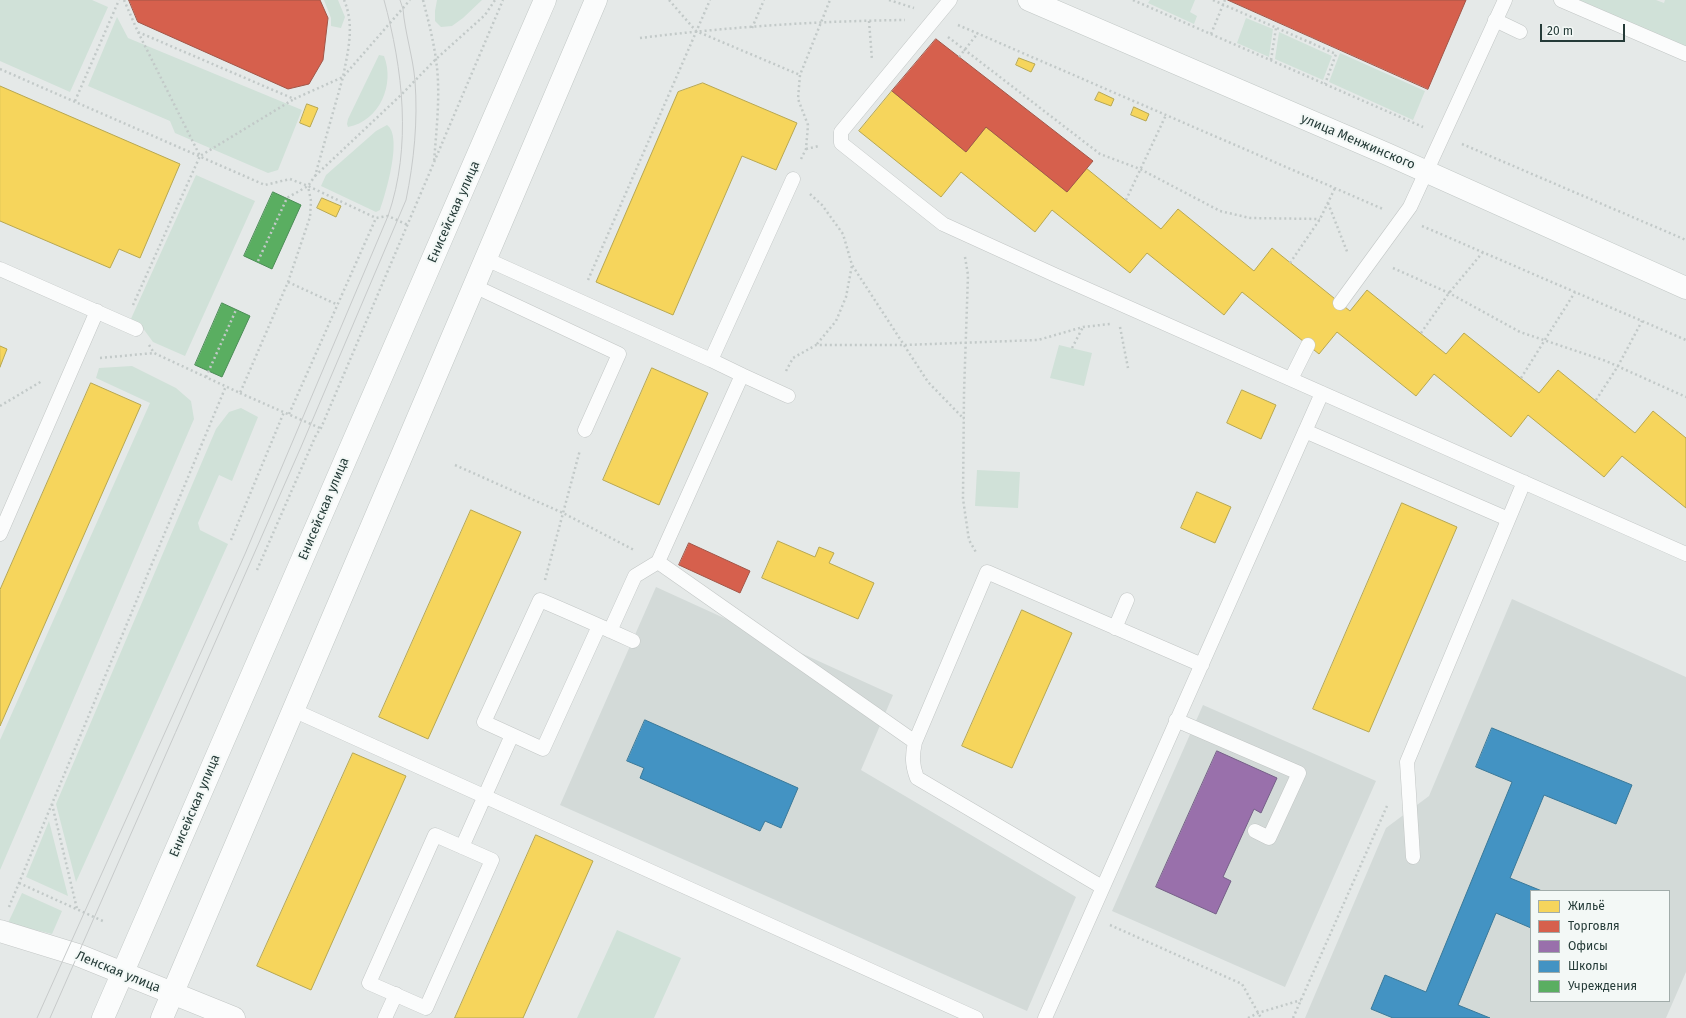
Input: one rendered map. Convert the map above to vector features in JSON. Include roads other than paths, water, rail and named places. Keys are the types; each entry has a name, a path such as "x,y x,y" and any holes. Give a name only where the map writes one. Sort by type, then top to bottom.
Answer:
{"main road":[{"name":"Енисейская улица","path":"103,1018 546,0"},
{"path":"162,1018 596,0"},
{"name":"улица Менжинского","path":"1029,0 1426,172 1686,288"},
{"name":"Ленская улица","path":"0,931 67,952 234,1018"}],"lane":[{"path":"950,0 841,132 841,143 943,224 1686,554"},
{"path":"1340,303 1410,207 1505,0"},
{"path":"1561,0 1686,54"},
{"path":"1495,20 1520,32"},
{"path":"710,360 792,179"},
{"path":"486,259 782,393"},
{"path":"0,269 130,326"},
{"path":"474,286 619,354 585,430"},
{"path":"0,534 97,311"},
{"path":"1291,379 1308,345"},
{"path":"633,641 605,628 540,600 484,722 542,749 605,628 635,576 658,562 742,375"},
{"path":"1045,1018 1322,393"},
{"path":"1305,431 1508,519"},
{"path":"1413,857 1407,762 1524,482"},
{"path":"658,562 915,742"},
{"path":"1102,887 917,778 913,767 912,755 915,742 986,572 1202,665"},
{"path":"1116,628 1127,600"},
{"path":"293,710 976,1018"},
{"path":"1176,720 1299,773 1269,838 1255,831"},
{"path":"462,847 512,735"},
{"path":"435,835 462,847 492,860 426,1008 369,982 435,835"},
{"path":"385,1018 396,994"}],"tram line":[{"path":"37,1018 245,554 388,216 400,163 402,108 396,53 384,0"},
{"path":"50,1018 301,447 406,200 415,141 416,96 413,63 400,0"}]}
